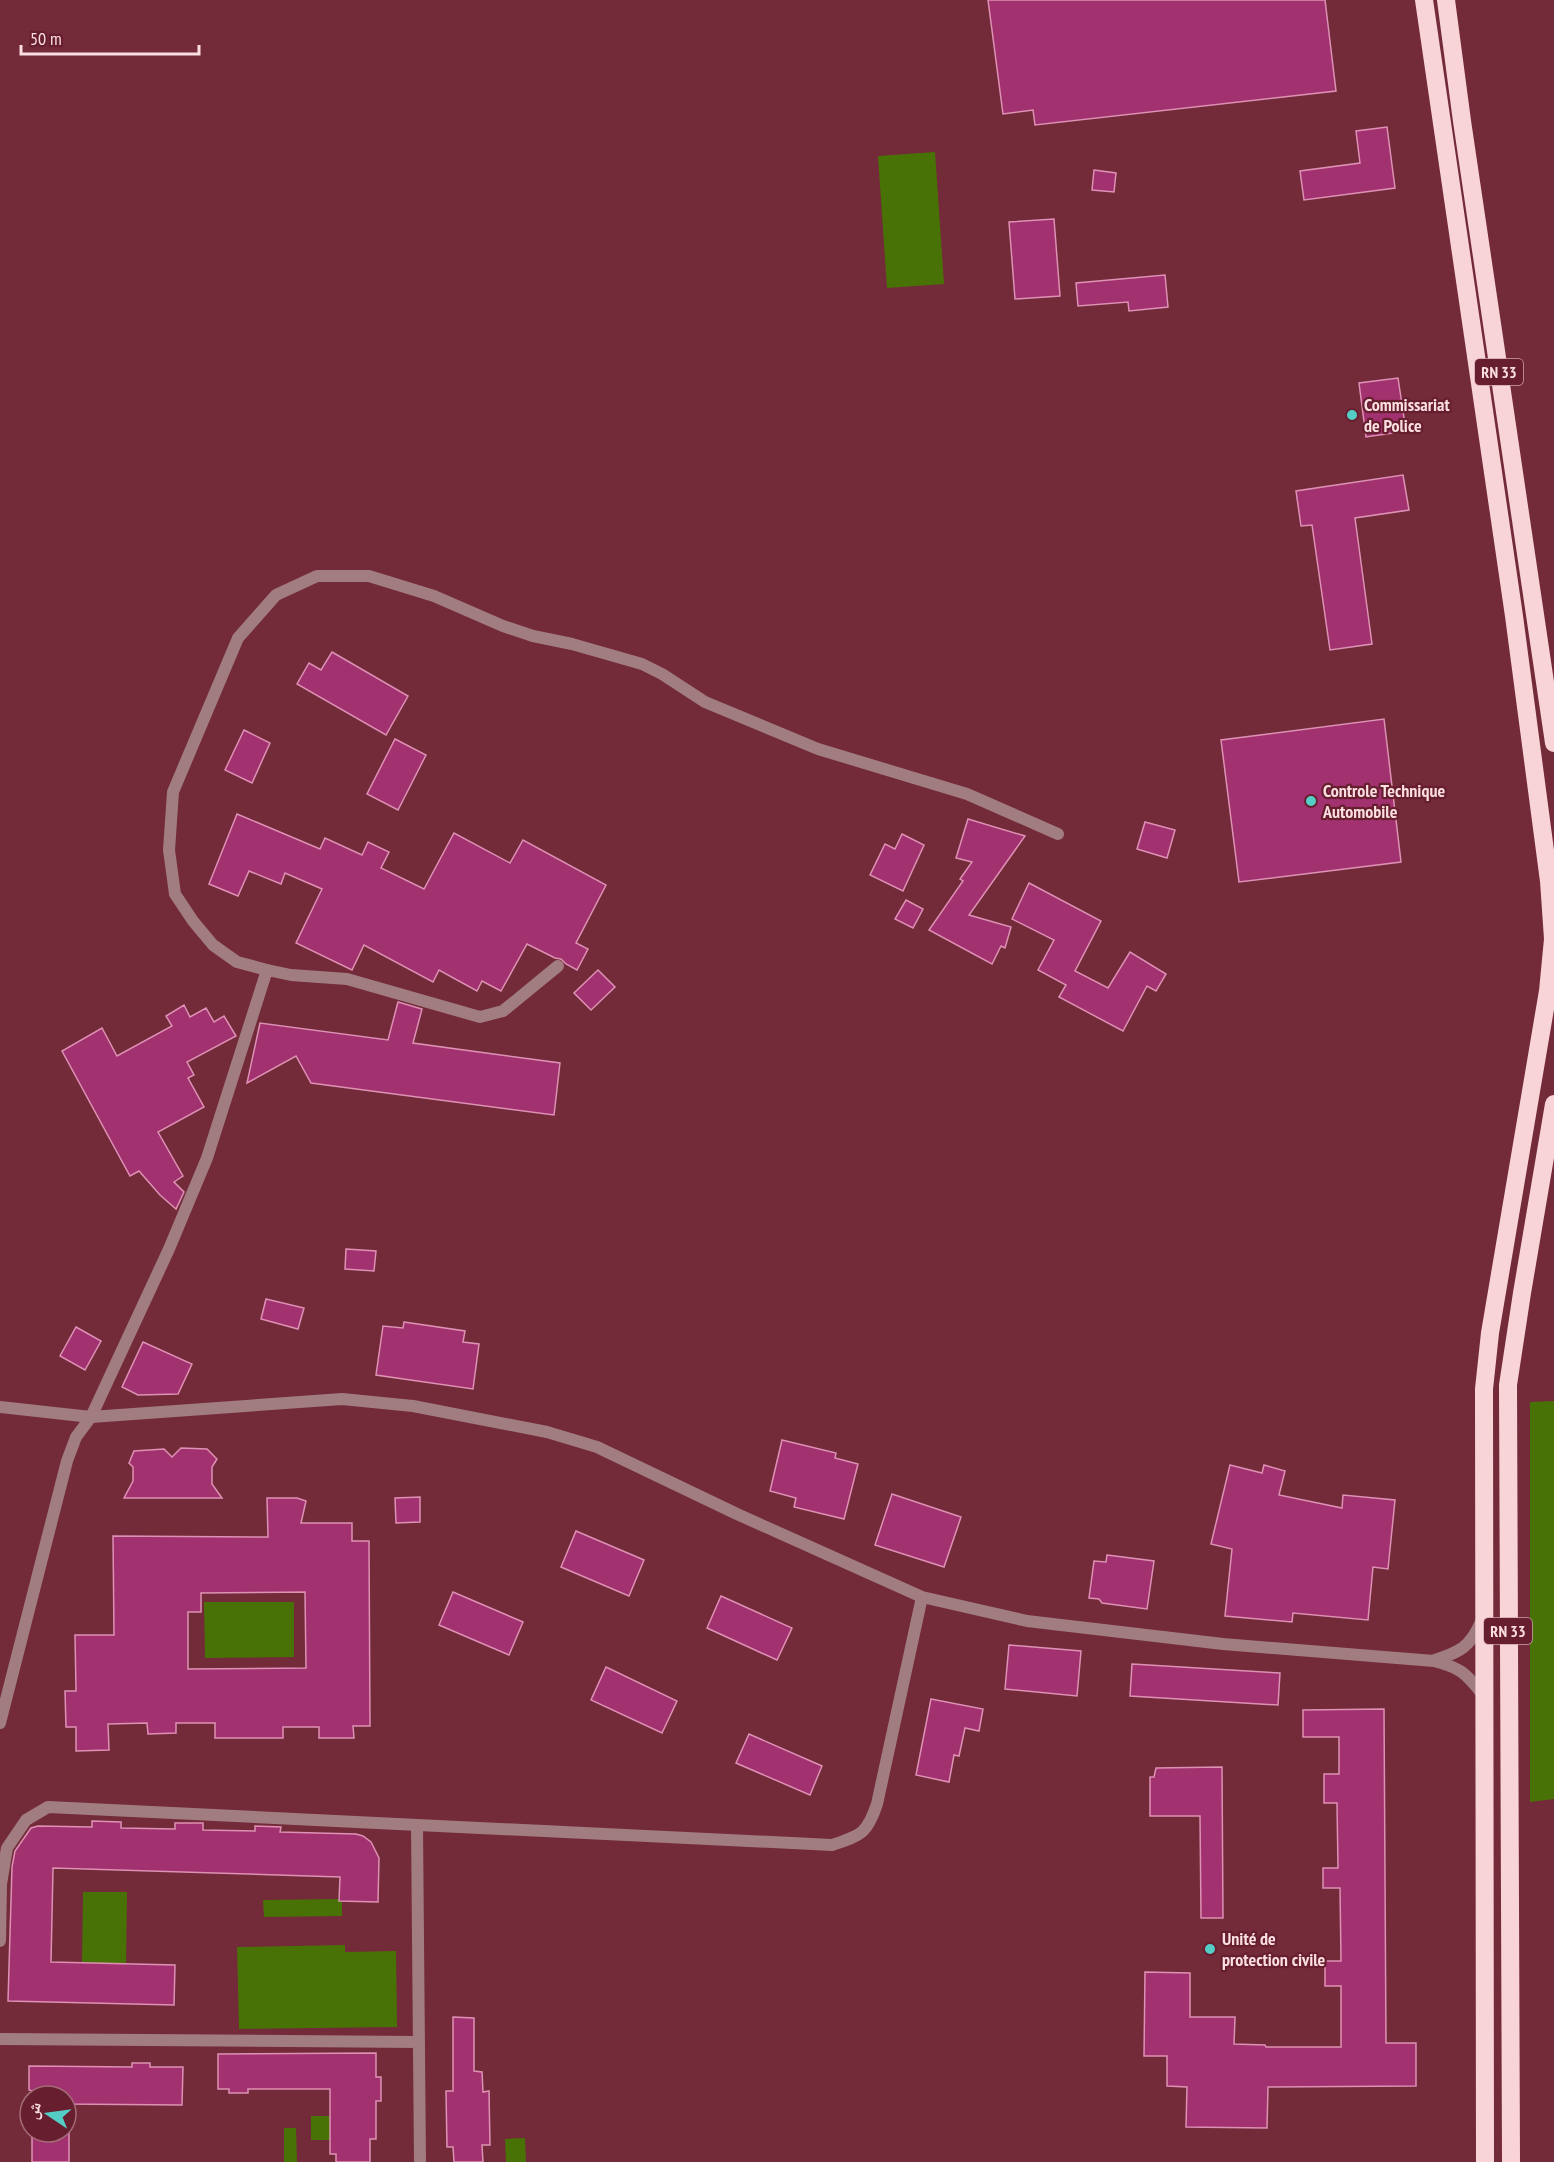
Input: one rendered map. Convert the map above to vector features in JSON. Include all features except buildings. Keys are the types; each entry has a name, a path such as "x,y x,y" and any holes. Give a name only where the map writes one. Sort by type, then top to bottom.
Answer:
{"highway":[{"name":"RN 33","path":"1424,0 1514,616 1552,912 1553,939 1548,991 1490,1333 1484,1389 1485,2162"},
{"name":"RN 33","path":"1446,0 1554,743"},
{"name":"RN 33","path":"1511,2162 1508,1386 1554,1104"}],"street":[{"path":"558,966 502,1011 480,1017 347,980 291,975 237,962 213,945 193,921 175,894 169,850 173,792 238,638 276,595 317,576 369,576 434,596 503,626 533,636 572,644 642,664 705,702 819,749 967,794 1058,834"},
{"path":"0,1723 67,1461 76,1437 91,1417 169,1249 207,1158 267,970"},
{"path":"0,1407 91,1417 342,1399 413,1406 547,1432 597,1448 922,1597 1027,1621 1223,1644 1434,1661 1452,1666 1467,1675 1483,1695"},
{"path":"0,1941 1,1884 8,1848 26,1820 48,1807 832,1845 854,1837 870,1826 878,1804 922,1597"},
{"path":"1434,1661 1456,1654 1467,1646 1475,1635 1483,1615"},
{"path":"417,1826 420,2162"},
{"path":"0,2039 419,2042"}],"green space":[{"path":"935,152 944,284 887,288 878,156"},
{"path":"1554,1401 1554,1799 1530,1802 1530,1402"},
{"path":"204,1602 294,1602 294,1657 205,1658"},
{"path":"83,1892 127,1892 126,1966 82,1966"},
{"path":"342,1899 342,1916 264,1917 263,1900"},
{"path":"345,1945 345,1952 396,1951 397,2027 239,2029 237,1947"},
{"path":"311,2116 337,2116 337,2140 311,2140"},
{"path":"284,2128 296,2128 297,2162 284,2162"},
{"path":"525,2138 526,2162 506,2162 505,2139"}],"place":[{"name":"Commissariat de Police","path":"1352,415"},
{"name":"Controle Technique Automobile","path":"1311,801"},
{"name":"Unité de protection civile","path":"1210,1949"}]}
